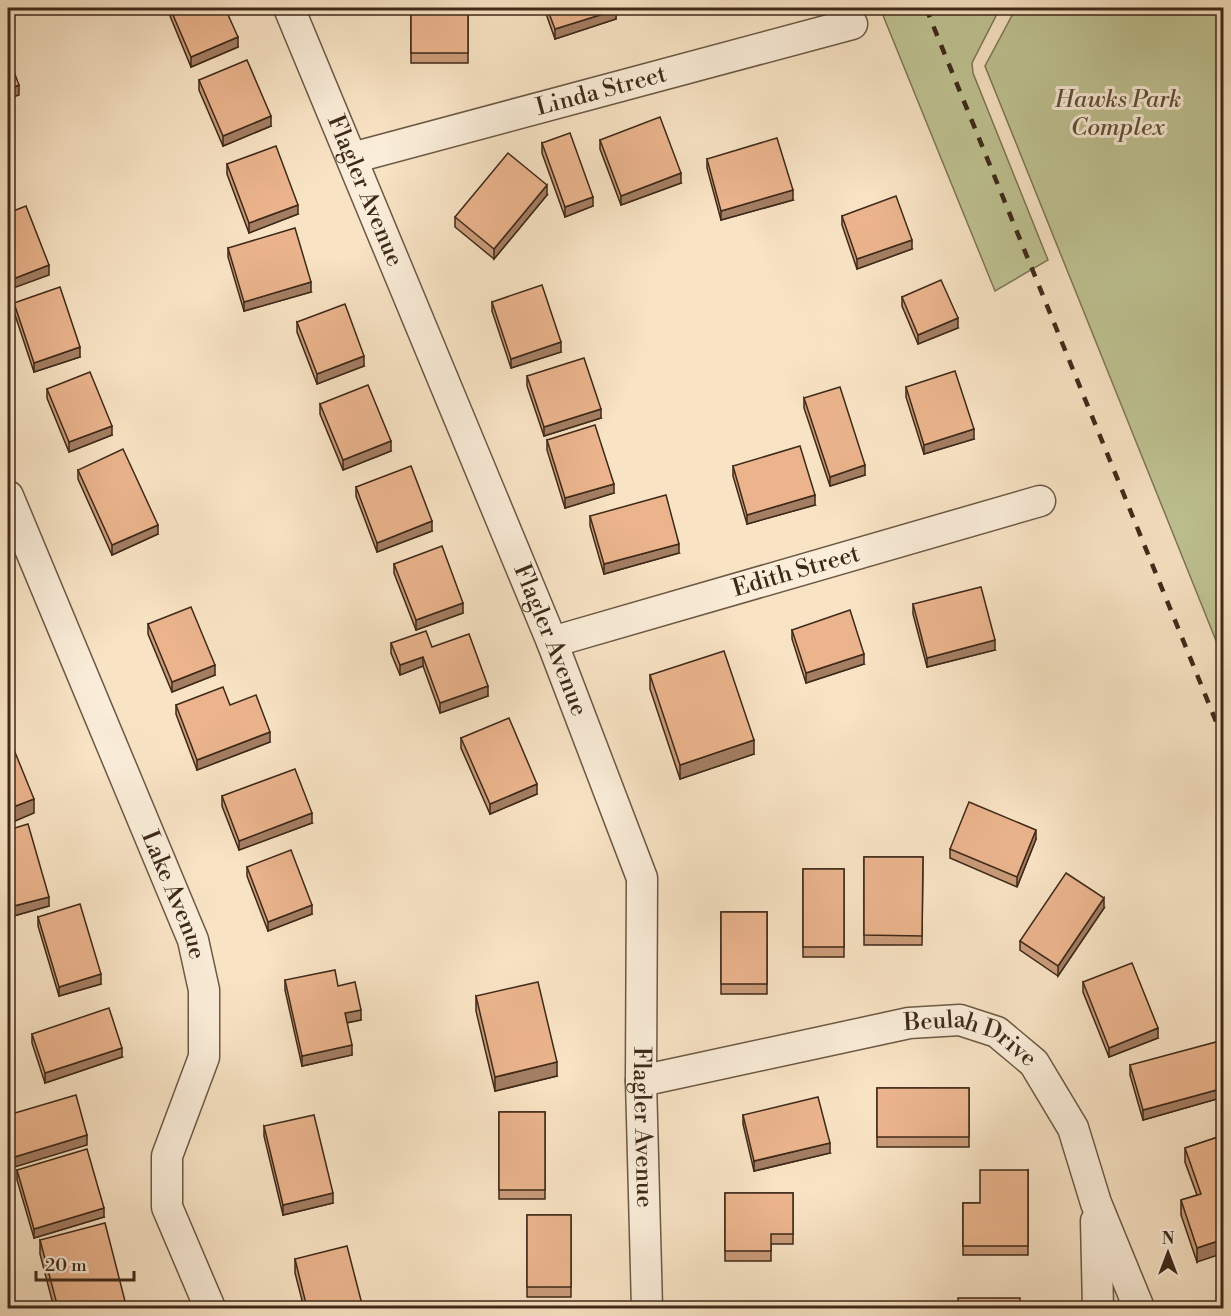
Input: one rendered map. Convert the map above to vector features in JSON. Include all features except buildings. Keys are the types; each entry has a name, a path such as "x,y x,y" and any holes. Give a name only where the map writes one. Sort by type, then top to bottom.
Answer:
{"street":[{"name":"Flagler Avenue","path":"289,8 552,642 642,878 641,1081 647,1308"},
{"name":"Linda Street","path":"352,158 852,24"},
{"name":"Lake Avenue","path":"8,496 193,940 204,990 204,1057 167,1156 167,1208 210,1308"},
{"name":"Edith Street","path":"552,642 1040,501"},
{"name":"Beulah Drive","path":"641,1081 909,1023 960,1020 997,1032 1034,1063 1073,1128 1096,1203 1139,1308"},
{"path":"1096,1203 1098,1308"}],"green space":[{"path":"880,8 1000,8 972,63 973,73 1048,260 995,291"},
{"name":"Hawks Park Complex","path":"1016,8 1223,8 1223,658 985,66"}],"railway":[{"path":"926,8 1224,741"}]}
